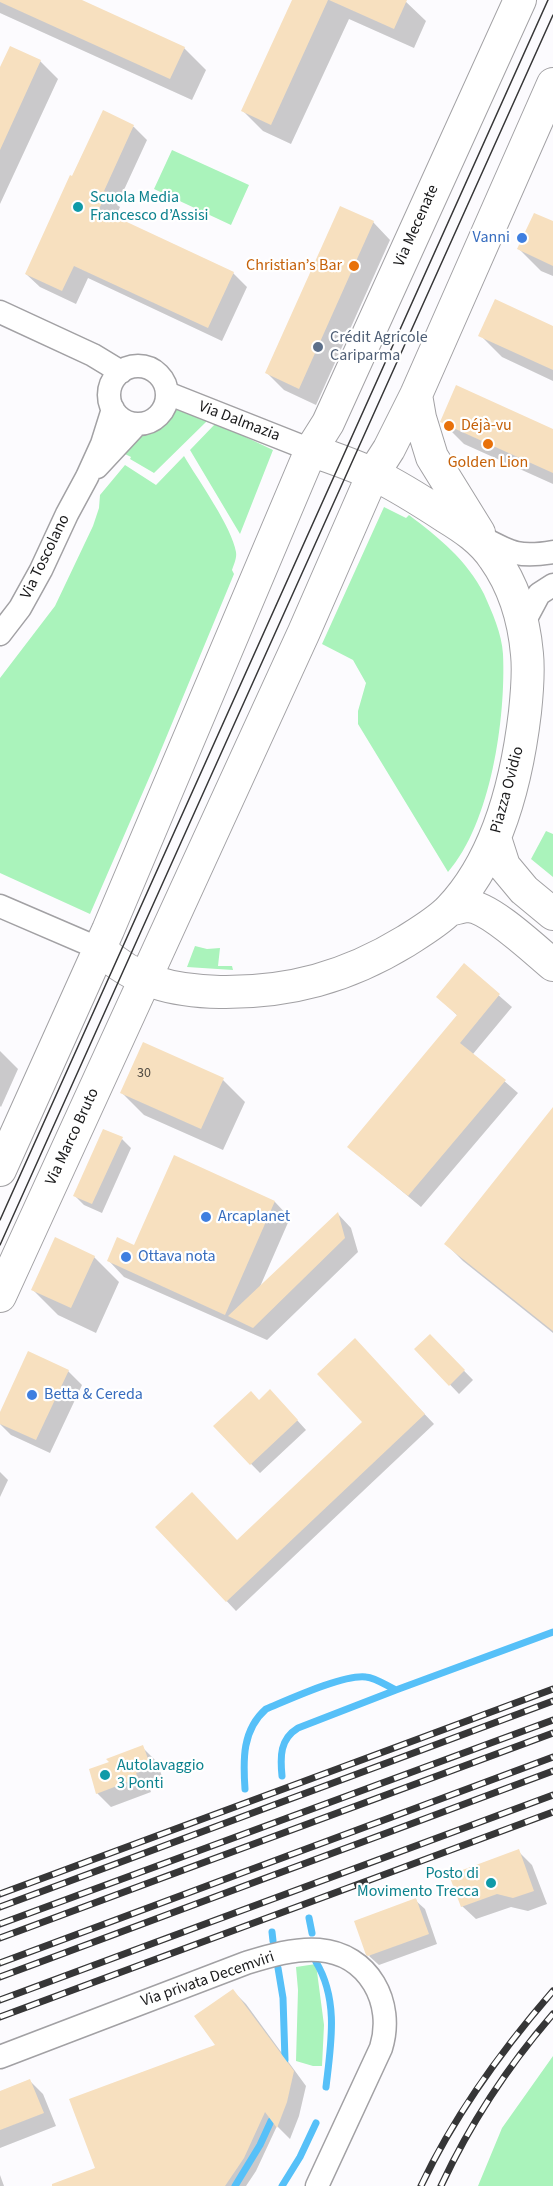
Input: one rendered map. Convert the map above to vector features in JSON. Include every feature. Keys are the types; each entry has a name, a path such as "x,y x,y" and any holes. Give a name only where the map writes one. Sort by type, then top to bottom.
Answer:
{"main road":[{"name":"Via Mecenate","path":"311,450 328,423 520,0"},
{"path":"146,979 304,632 373,474 389,449 416,395 553,84"},
{"path":"416,395 420,418 432,457 481,542"},
{"name":"Piazza Ovidio","path":"100,949 115,963 164,987 206,992 246,992 293,988 342,973 382,955 424,929 449,910 470,881 495,838 516,770 527,691 528,656 523,624 511,590 481,542 432,507 373,474 311,450"},
{"path":"0,1170 100,949 311,450"},
{"path":"495,838 504,866 524,890 553,914"},
{"path":"449,910 468,906 482,910 500,921 553,965"},
{"name":"Via Marco Bruto","path":"0,1296 146,979"}],"street":[{"path":"0,312 93,355 121,372 136,367 150,369 162,379 167,393"},
{"name":"Via Toscolano","path":"0,634 29,593 87,477 102,444 113,409 110,389 114,379 121,372"},
{"name":"Via Dalmazia","path":"167,393 311,450"},
{"name":"Via Toscolano","path":"87,477 136,424 151,421 160,414 165,405 167,393"},
{"path":"113,409 123,419 136,424"},
{"path":"481,542 520,555 531,556 553,552"},
{"path":"523,624 539,594 553,585"},
{"path":"0,906 100,949"},
{"name":"Via privata Decemviri","path":"0,2057 246,1963 303,1951 320,1950 338,1954 360,1967 374,1983 383,2002 385,2032 381,2048 318,2186"}],"green space":[{"path":"172,150 249,185 231,225 154,189"},
{"path":"174,404 206,419 206,422 154,473 125,454 139,438 163,422"},
{"path":"216,423 273,450 240,534 190,450"},
{"path":"184,456 228,530 236,554 232,570 234,574 90,914 0,873 0,678 55,606 93,526 99,508 100,495 125,465 156,485"},
{"path":"384,507 406,518 409,515 441,541 469,570 484,594 501,639 502,708 493,769 475,826 463,851 448,872 358,724 358,711 366,683 353,660 322,644"},
{"path":"546,831 553,834 553,877 531,859"},
{"path":"195,946 207,949 220,948 218,966 232,966 233,970 187,967"},
{"path":"316,1964 324,2025 322,2066 296,2061 298,1990 296,1967"},
{"path":"553,2056 553,2186 478,2186 502,2128"}],"building":[{"path":"0,0 82,0 185,47 170,79 0,2"},
{"path":"292,0 328,0 271,125 241,111"},
{"path":"329,0 407,0 394,29"},
{"path":"10,46 41,60 0,150 0,67"},
{"name":"Scuola Media Francesco d’Assisi","path":"103,110 134,125 104,191 107,192 99,209 234,272 208,328 74,266 62,291 25,274 70,175 72,176"},
{"path":"340,206 374,221 299,389 265,373"},
{"path":"534,213 553,221 553,266 517,249"},
{"path":"495,299 553,326 553,370 478,336"},
{"path":"456,385 553,429 553,473 440,422"},
{"path":"464,963 500,994 460,1043 506,1080 408,1196 347,1147 457,1015 436,997"},
{"path":"143,1042 224,1078 201,1129 120,1093"},
{"path":"553,1107 553,1331 444,1244"},
{"path":"103,1129 123,1137 92,1204 73,1196"},
{"path":"174,1155 275,1201 225,1315 107,1261 117,1237 134,1245"},
{"path":"338,1212 345,1238 253,1328 228,1316"},
{"path":"55,1237 95,1256 71,1308 31,1290"},
{"path":"430,1334 465,1370 449,1386 414,1349"},
{"path":"355,1338 425,1414 226,1602 155,1527 192,1492 237,1540 362,1422 317,1374"},
{"path":"28,1351 69,1370 36,1440 0,1424 0,1412"},
{"path":"270,1389 298,1420 250,1465 213,1426 251,1391 259,1400"},
{"name":"Autolavaggio 3 Ponti","path":"143,1745 151,1767 136,1773 138,1778 96,1794 89,1769 109,1762 106,1759"},
{"name":"Posto di Movimento Trecca","path":"519,1849 534,1891 513,1898 497,1894 461,1907 449,1875"},
{"path":"416,1898 429,1934 366,1955 354,1921"},
{"path":"233,1989 294,2071 287,2102 277,2128 265,2112 244,2158 225,2186 52,2186 52,2184 95,2168 69,2099 215,2045 194,2016"},
{"path":"30,2079 44,2113 0,2130 0,2091"}],"waterway":[{"path":"245,1789 244,1756 248,1736 252,1726 266,1709 316,1688 356,1677 374,1679 396,1690 553,1632"},
{"path":"282,1776 282,1749 292,1732 396,1690"},
{"path":"309,1918 312,1933"},
{"path":"272,1932 273,1941"},
{"path":"316,1962 323,1977 331,2007 331,2039 326,2087"},
{"path":"278,1968 283,1998 285,2060"},
{"path":"235,2186 260,2145 271,2121"},
{"path":"282,2186 300,2157 316,2123"}],"tram line":[{"path":"0,1220 548,0"},
{"path":"0,1245 553,15"}],"railway":[{"path":"0,1894 553,1689"},
{"path":"0,1907 553,1701"},
{"path":"0,1924 553,1720"},
{"path":"0,1938 553,1733"},
{"path":"0,1963 553,1757"},
{"path":"0,1977 553,1771"},
{"path":"0,2000 553,1795"},
{"path":"0,2017 553,1812"},
{"path":"421,2186 434,2159 480,2084 553,1991"},
{"path":"441,2186 464,2140 491,2096 553,2014"}],"place":[{"name":"Scuola Media Francesco d’Assisi","path":"78,207"},
{"name":"Vanni","path":"522,238"},
{"name":"Christian’s Bar","path":"354,266"},
{"name":"Crédit Agricole Cariparma","path":"318,347"},
{"name":"Déjà-vu","path":"449,426"},
{"name":"Golden Lion","path":"488,444"},
{"name":"Arcaplanet","path":"206,1217"},
{"name":"Ottava nota","path":"126,1257"},
{"name":"Betta & Cereda","path":"32,1395"},
{"name":"Autolavaggio 3 Ponti","path":"105,1775"},
{"name":"Posto di Movimento Trecca","path":"491,1883"}]}
